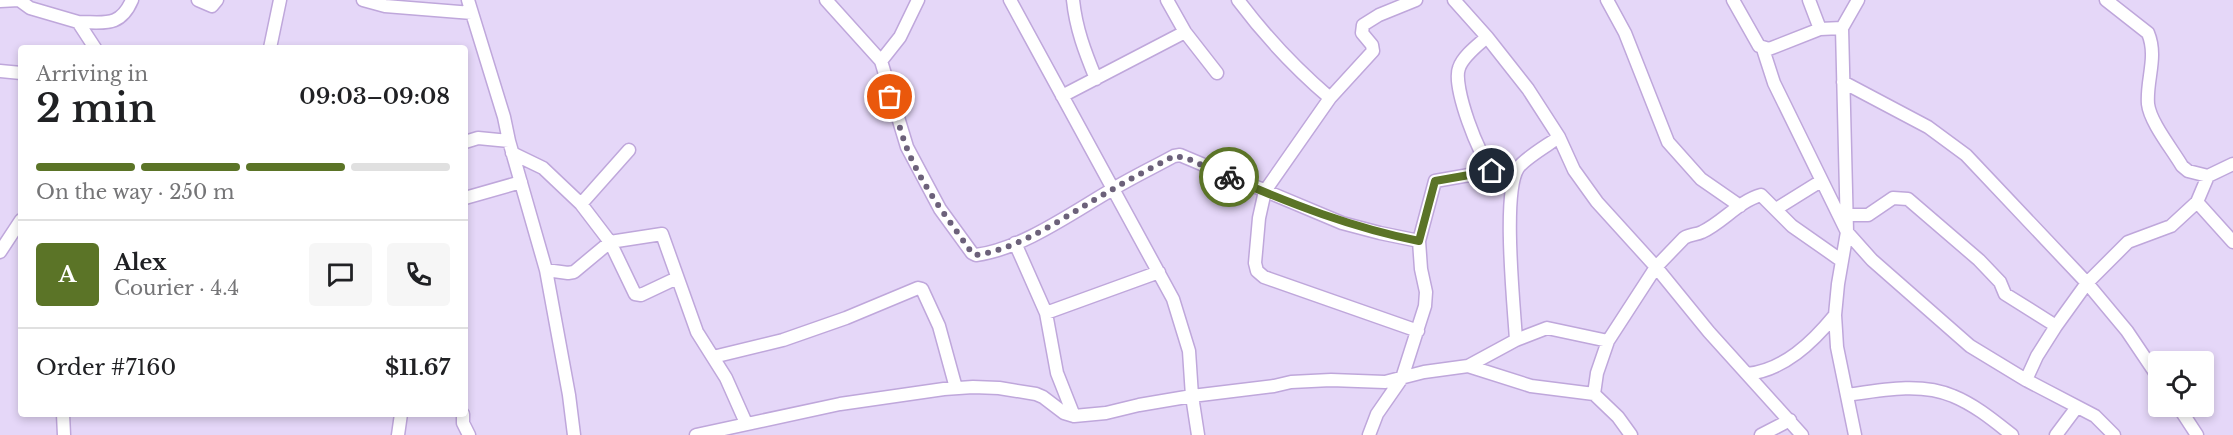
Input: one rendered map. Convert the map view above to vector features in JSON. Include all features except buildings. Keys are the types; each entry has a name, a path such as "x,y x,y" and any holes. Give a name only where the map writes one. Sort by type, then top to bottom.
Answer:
{"street":[{"path":"0,1 19,0 30,8 78,22 112,22 118,20 128,10 132,0"},
{"path":"198,0 212,6 217,0"},
{"path":"271,45 280,0"},
{"path":"363,0 408,9 472,13"},
{"path":"468,0 504,117 546,270 574,435"},
{"path":"826,0 881,61 907,147 940,208 972,253 976,255 1015,243 1061,221 1113,189 1174,156 1180,155 1342,223 1419,241"},
{"path":"881,61 900,37 918,0"},
{"path":"1010,0 1173,299 1189,351 1192,396 1198,435"},
{"path":"1073,0 1080,41 1096,79"},
{"path":"1167,0 1185,32 1217,73"},
{"path":"1238,0 1261,30 1310,82 1330,98"},
{"path":"1416,0 1379,15 1363,25 1362,33 1372,45 1373,51 1330,98 1264,191 1255,263 1257,271 1264,277 1418,331"},
{"path":"1454,0 1487,37 1528,90 1559,137 1574,170 1597,202 1802,435"},
{"path":"1606,0 1625,33 1668,142 1701,179 1740,206"},
{"path":"1733,0 1759,46 1763,49 1773,83 1847,232 1872,260 1970,346 2026,380 2095,416 2114,435"},
{"path":"1809,0 1820,29"},
{"path":"1855,435 1837,347 1835,315 1847,232 1842,28 1858,0"},
{"path":"2106,0 2148,33 2153,62 2148,98 2150,114 2182,166 2188,171 2208,176 2233,164"},
{"path":"78,22 93,45"},
{"path":"1763,49 1820,29 1842,28"},
{"path":"1062,96 1185,32"},
{"path":"1487,37 1461,64 1458,76 1465,111 1478,151 1492,171 1511,186"},
{"path":"0,71 18,73"},
{"path":"1843,82 1928,127 1966,155 2087,283 2127,331 2148,362"},
{"path":"1516,340 1511,186 1519,167 1559,137"},
{"path":"468,140 478,138 511,147 543,168 581,204 610,242 635,294 640,295 677,278"},
{"path":"581,204 630,150"},
{"path":"1369,435 1377,414 1402,378 1418,331 1426,300 1420,268 1419,241 1435,181 1492,171"},
{"path":"2026,380 2037,356 2087,283 2128,242 2171,226 2197,202 2208,176"},
{"path":"1776,209 1821,181"},
{"path":"468,197 521,182"},
{"path":"1594,394 1597,373 1608,341 1656,267 1684,238 1701,233 1740,206 1761,195 1792,226 1842,261"},
{"path":"1847,215 1868,215 1893,198 1908,199 1979,260 2000,282 2005,294 2056,326"},
{"path":"2197,202 2233,242"},
{"path":"0,252 18,225"},
{"path":"546,270 574,272 610,242 661,233 698,332 726,378 746,423"},
{"path":"1015,243 1046,313 1057,373 1074,416"},
{"path":"1046,313 1159,272"},
{"path":"713,357 783,340 846,318 918,288 922,289 934,313 956,388"},
{"path":"1747,374 1762,372 1783,362 1808,344 1835,315"},
{"path":"696,435 840,404 956,388 999,388 1028,392 1043,397 1064,413 1074,416 1106,414 1139,405 1192,396 1310,380 1376,383 1424,372 1468,366 1516,340 1547,328 1608,341"},
{"path":"1468,366 1531,386 1594,394 1618,417 1631,435"},
{"path":"1847,396 1893,388 1953,395 1984,412 2012,435"},
{"path":"2056,435 2077,407"},
{"path":"63,417 64,435"},
{"path":"398,435 401,417"},
{"path":"463,417 463,423 469,435"},
{"path":"2185,417 2197,435"},
{"path":"1761,435 1790,420"}],"way so far":[{"path":"890,97 907,147 924,179 940,208 972,253 976,255 1015,243 1061,221 1113,189 1174,156 1180,155 1229,177"}],"route":[{"path":"1229,177 1342,223 1419,241 1437,179 1492,171"}]}
